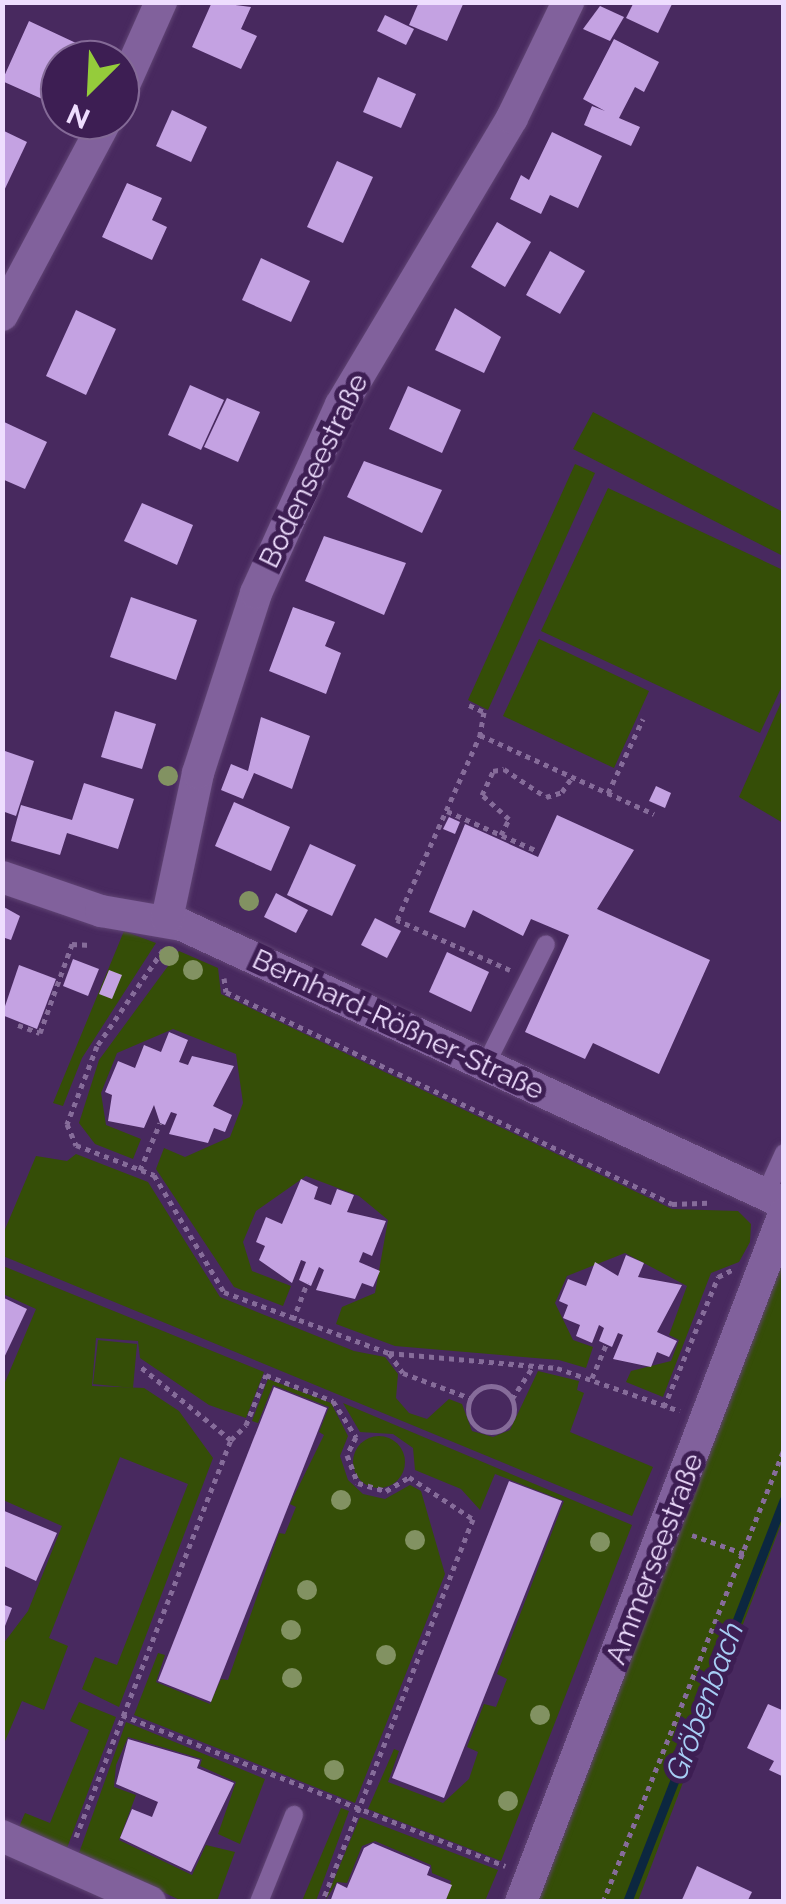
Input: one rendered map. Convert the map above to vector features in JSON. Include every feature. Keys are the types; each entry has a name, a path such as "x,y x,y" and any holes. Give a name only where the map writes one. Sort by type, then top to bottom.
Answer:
{"street":[{"path":"140,50 162,2"},
{"name":"Bodenseestraße","path":"174,922 198,773 256,593 341,405 512,118 568,2"},
{"path":"2,315 95,140"},
{"name":"Bernhard-Rößner-Straße","path":"2,877 101,910 174,922 777,1204"},
{"name":"Ammerseestraße","path":"521,1902 668,1526 777,1204"},
{"path":"2,1836 150,1902"}],"lane":[{"path":"485,1066 546,944"},
{"path":"777,1204 784,1153"},
{"path":"259,1902 294,1815"}],"path":[{"path":"469,706 484,712 480,735 397,920 528,978"},
{"path":"608,793 643,719"},
{"path":"480,735 654,814"},
{"path":"502,835 509,819 482,795 493,771 504,769 546,797 562,792 572,776"},
{"path":"446,811 536,850"},
{"path":"174,922 97,1046 66,1124 76,1145 154,1175 224,1292 389,1353 534,1365 592,1378 684,1412"},
{"path":"18,1025 40,1033 72,944 92,945"},
{"path":"222,966 226,992 672,1204 724,1202"},
{"path":"140,1170 160,1123"},
{"path":"2,1161 2,1189"},
{"path":"664,1407 718,1277 742,1264"},
{"path":"293,1320 306,1283"},
{"path":"592,1378 606,1344"},
{"path":"389,1353 403,1373 470,1398 495,1386 512,1400"},
{"path":"470,1398 470,1421 490,1432 510,1422 512,1400 534,1365"},
{"path":"141,1367 231,1440"},
{"path":"70,1854 231,1440 246,1425 266,1376 333,1401 356,1438 348,1454 358,1483 386,1491 409,1477 474,1519 322,1902"},
{"path":"603,1902 784,1449"},
{"path":"668,1526 745,1554"},
{"path":"122,1715 505,1866"}],"green space":[{"path":"593,412 783,512 783,556 573,449"},
{"path":"575,464 595,473 488,710 468,700"},
{"path":"608,488 783,570 783,684 760,733 541,631"},
{"path":"539,639 649,691 614,768 503,716"},
{"path":"783,698 784,823 739,797"},
{"path":"124,931 156,943 82,1058 63,1106 53,1103"},
{"path":"179,951 218,968 221,994 672,1209 738,1211 751,1224 750,1242 739,1262 711,1273 663,1397 626,1382 631,1371 671,1361 679,1340 669,1335 687,1286 625,1253 567,1276 555,1303 573,1340 593,1347 586,1368 559,1360 395,1346 336,1324 342,1307 375,1293 388,1220 359,1196 306,1176 256,1211 243,1242 252,1271 291,1286 283,1306 234,1287 156,1169 164,1148 185,1157 230,1137 243,1103 236,1054 173,1029 117,1053 101,1093 106,1125 141,1139 133,1159 95,1144 79,1123 99,1060"},
{"path":"76,1154 148,1182 220,1297 354,1351 385,1357 398,1374 396,1398 409,1413 427,1419 449,1399 462,1404 472,1431 493,1437 510,1430 538,1371 579,1381 577,1390 584,1393 570,1432 653,1467 632,1516 3,1256 3,1234 36,1156 67,1161"},
{"path":"783,1254 783,1519 638,1901 531,1902"},
{"path":"3,1266 264,1372 246,1418 209,1405 140,1358 138,1341 96,1338 92,1386 144,1388 179,1411 213,1458 119,1707 82,1689 95,1657 117,1665 188,1484 120,1457 49,1638 68,1646 44,1710 22,1701 3,1746 3,1644 28,1611 62,1526 3,1500 3,1387 36,1309 3,1294"},
{"path":"98,1340 137,1344 133,1388 93,1384"},
{"path":"268,1379 331,1403 348,1436 340,1456 348,1480 363,1494 385,1499 410,1485 421,1491 445,1574 355,1803 134,1715 158,1653 165,1655 156,1682 210,1704 221,1679 228,1680 279,1533 285,1534 296,1507 290,1504 324,1435 319,1432 329,1407 273,1385 258,1423 252,1421"},
{"path":"343,1403 632,1525 501,1861 368,1809 394,1749 399,1751 388,1782 443,1803 469,1779 478,1752 467,1747 484,1704 496,1707 507,1679 497,1674 564,1501 495,1474 480,1510 461,1489 415,1470 413,1448 393,1434 360,1432"},
{"path":"379,1436 398,1443 405,1462 398,1481 379,1488 360,1481 353,1462 360,1443"},
{"path":"79,1702 116,1717 67,1848 19,1827 25,1813 50,1823 89,1730 70,1721"},
{"path":"126,1722 265,1779 240,1844 218,1834 236,1782 200,1766 202,1759 128,1737 116,1765 114,1787 136,1795 119,1840 192,1875 206,1845 235,1852 217,1901 182,1901 79,1853"},
{"path":"341,1808 349,1811 316,1901 302,1901"},
{"path":"360,1817 498,1870 485,1901 446,1901 451,1881 432,1873 431,1865 375,1841 362,1846 347,1883 337,1882 325,1901"}],"building":[{"path":"212,2 251,7 241,29 257,36 241,69 192,47"},
{"path":"419,2 464,2 447,41 409,25"},
{"path":"634,2 673,2 658,33 626,18"},
{"path":"600,6 624,17 610,41 583,29"},
{"path":"385,15 414,29 406,45 377,31"},
{"path":"29,21 70,40 40,40 40,98 2,81"},
{"path":"614,39 659,62 644,92 635,87 619,118 640,127 631,146 584,125 592,106 605,111 583,99"},
{"path":"378,77 416,94 401,128 363,112"},
{"path":"172,110 207,127 191,162 156,146"},
{"path":"2,130 27,142 2,195"},
{"path":"552,132 602,156 578,208 550,195 541,214 510,199 521,175 529,180"},
{"path":"337,161 373,177 343,243 307,227"},
{"path":"127,183 162,198 152,220 167,227 152,260 102,237"},
{"path":"497,222 531,242 505,287 471,267"},
{"path":"550,251 585,271 560,314 526,295"},
{"path":"261,258 310,281 291,322 242,300"},
{"path":"455,308 501,337 484,373 435,350"},
{"path":"76,310 116,329 86,395 46,376"},
{"path":"190,385 224,400 201,450 168,435"},
{"path":"408,386 461,410 442,453 389,429"},
{"path":"227,398 260,412 238,462 204,447"},
{"path":"2,421 47,442 25,489 2,479"},
{"path":"364,461 442,490 422,533 347,497"},
{"path":"142,503 193,525 177,565 124,541"},
{"path":"324,536 406,563 384,615 305,581"},
{"path":"131,597 197,620 176,680 110,657"},
{"path":"293,607 335,622 325,646 341,653 326,694 269,671"},
{"path":"115,711 156,724 142,769 101,757"},
{"path":"261,717 310,736 292,789 254,773 243,799 221,790 231,764 248,771"},
{"path":"2,750 34,761 16,816 2,811"},
{"path":"84,783 134,799 118,849 67,833 60,855 11,841 21,805 72,820"},
{"path":"656,786 671,793 665,808 649,801"},
{"path":"234,802 290,827 271,871 215,846"},
{"path":"557,815 634,850 597,909 710,960 659,1074 593,1043 585,1059 525,1032 569,935 531,919 523,936 473,910 465,928 429,912 465,824 538,857"},
{"path":"449,817 460,822 455,834 443,829"},
{"path":"310,844 356,865 332,916 287,895"},
{"path":"276,893 308,910 296,933 264,917"},
{"path":"2,906 20,916 11,940 2,937"},
{"path":"375,918 401,931 387,958 361,945"},
{"path":"447,952 489,972 471,1012 429,992"},
{"path":"73,959 99,969 88,996 63,986"},
{"path":"19,965 56,979 37,1029 2,1015"},
{"path":"109,970 122,975 112,999 99,994"},
{"path":"169,1032 188,1040 179,1062 188,1065 192,1056 234,1066 213,1106 232,1115 225,1132 214,1128 208,1143 169,1134 177,1114 171,1112 165,1125 160,1123 154,1105 144,1128 108,1121 112,1095 105,1092 118,1061 135,1068 144,1045 161,1052"},
{"path":"301,1179 318,1187 314,1199 331,1205 337,1189 354,1195 347,1212 386,1221 372,1256 363,1252 359,1262 380,1271 373,1287 362,1283 355,1299 316,1290 324,1270 319,1267 311,1286 299,1280 306,1262 301,1260 292,1283 259,1260 265,1246 256,1242 266,1217 282,1224"},
{"path":"626,1255 644,1263 638,1277 682,1285 657,1332 677,1341 669,1357 657,1352 651,1367 613,1359 623,1335 618,1333 612,1347 599,1341 604,1328 599,1325 592,1343 576,1336 580,1325 563,1318 568,1305 559,1301 568,1279 586,1286 595,1262 618,1276"},
{"path":"2,1297 27,1309 2,1362"},
{"path":"274,1387 327,1408 211,1702 158,1681"},
{"path":"509,1481 562,1501 444,1798 392,1778"},
{"path":"2,1510 57,1533 36,1581 2,1565"},
{"path":"2,1604 12,1608 3,1631 2,1631"},
{"path":"768,1704 784,1711 784,1777 769,1770 774,1761 747,1748"},
{"path":"128,1739 200,1760 197,1768 234,1783 191,1872 120,1838 132,1809 152,1817 158,1802 116,1784"},
{"path":"373,1843 430,1867 427,1875 452,1885 445,1902 330,1902 337,1883 347,1888 364,1848"},
{"path":"697,1866 752,1892 747,1902 681,1902"}],"waterway":[{"name":"Gröbenbach","path":"627,1902 784,1500"}]}
